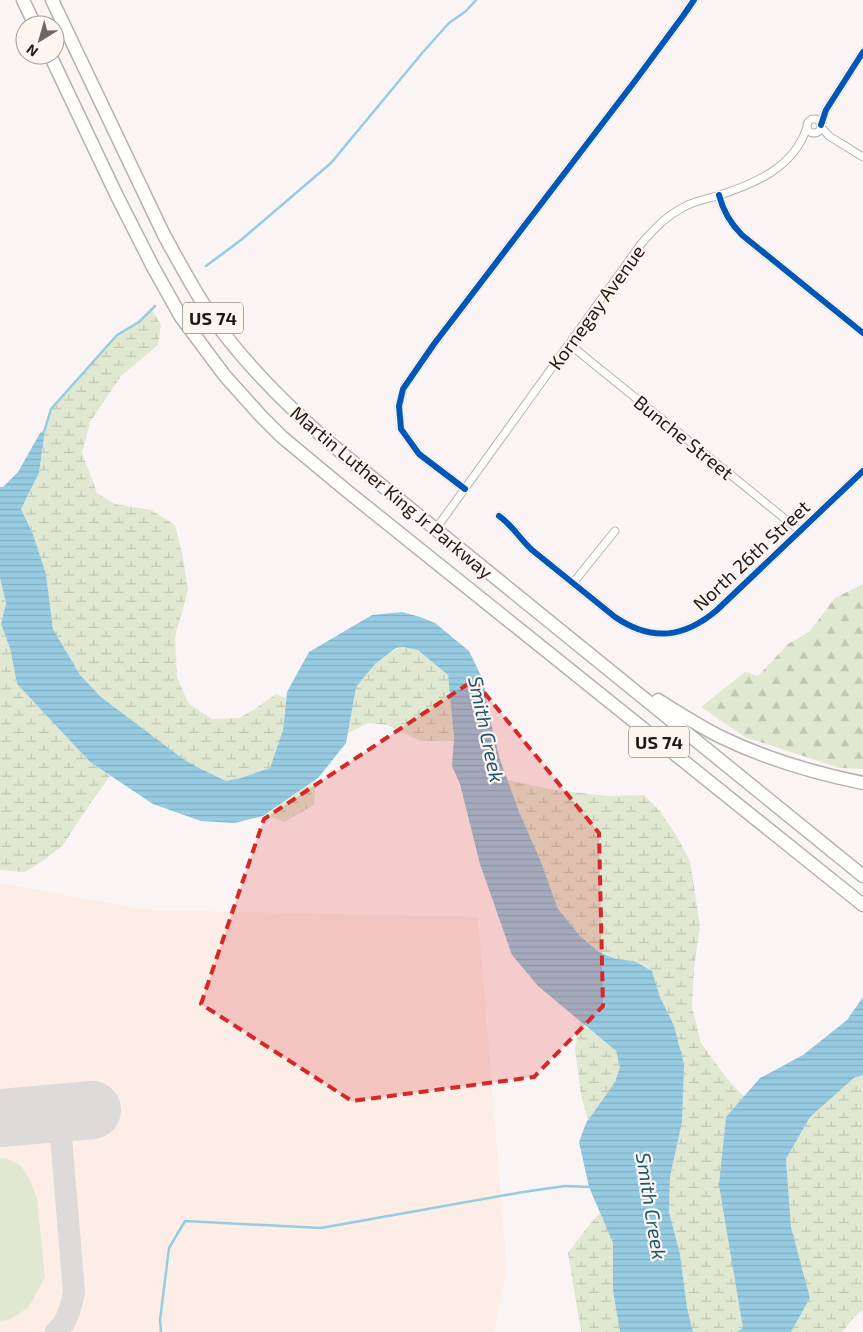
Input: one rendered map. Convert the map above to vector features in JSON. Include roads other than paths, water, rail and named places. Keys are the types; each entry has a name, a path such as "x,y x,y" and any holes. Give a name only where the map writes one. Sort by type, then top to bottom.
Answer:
{"highway":[{"path":"23,0 30,15"},
{"name":"Martin Luther King Jr Parkway","path":"52,0 164,235 193,286 224,334 267,386 343,454 435,530 863,876"},
{"name":"Martin Luther King Jr Parkway","path":"55,65 116,194 181,317 225,376 261,416 347,491 863,905"},
{"path":"615,674 696,724 750,750 806,770 863,783"}],"street":[{"path":"465,489 419,454 400,429 398,406 403,389 434,344 641,74 694,0"},
{"path":"813,133 819,131 826,110 863,52"},
{"path":"826,110 808,122 807,127 808,131 829,136"},
{"path":"812,119 818,121 829,136 863,158"},
{"name":"Kornegay Avenue","path":"435,530 641,244 660,222 684,206 742,187 769,174 790,157 803,138 807,127"},
{"name":"Kornegay Avenue","path":"803,138 813,133"},
{"path":"719,195 724,212 742,235 863,332"},
{"name":"Bunche Street","path":"569,344 800,531"},
{"name":"North 26th Street","path":"573,583 626,625 662,634 687,630 708,618 863,471"},
{"path":"499,516 510,525 522,541 573,583 616,531"}],"water":[{"name":"Smith Creek","path":"45,430 39,473 21,509 33,534 46,574 53,629 80,675 101,697 183,759 199,768 226,781 270,768 283,730 287,692 309,652 372,615 402,612 420,617 435,623 469,651 484,682 487,707 500,760 558,909 580,936 599,952 616,959 634,961 652,971 660,997 674,1026 684,1064 682,1122 670,1177 669,1212 680,1254 687,1307 693,1332 620,1332 613,1291 613,1243 589,1187 579,1142 586,1123 615,1082 620,1067 616,1051 538,986 512,955 480,864 460,784 452,766 454,738 448,675 418,650 403,647 396,648 375,664 356,687 346,743 319,777 263,816 234,823 201,821 153,804 90,762 17,684 10,648 1,624 6,603 0,578 0,487 3,487 18,472 40,433"},
{"path":"863,997 863,1075 854,1078 810,1117 786,1159 791,1227 810,1298 791,1332 737,1332 743,1328 719,1185 726,1117 760,1078 803,1055 847,1020"}],"waterway":[{"path":"206,266 241,240 331,163 423,52 449,23 466,11 476,0"},
{"path":"44,432 51,409 117,335 139,322 155,306"},
{"path":"161,1332 160,1320 169,1248 185,1221 321,1228 523,1192 565,1186 591,1187"}]}
